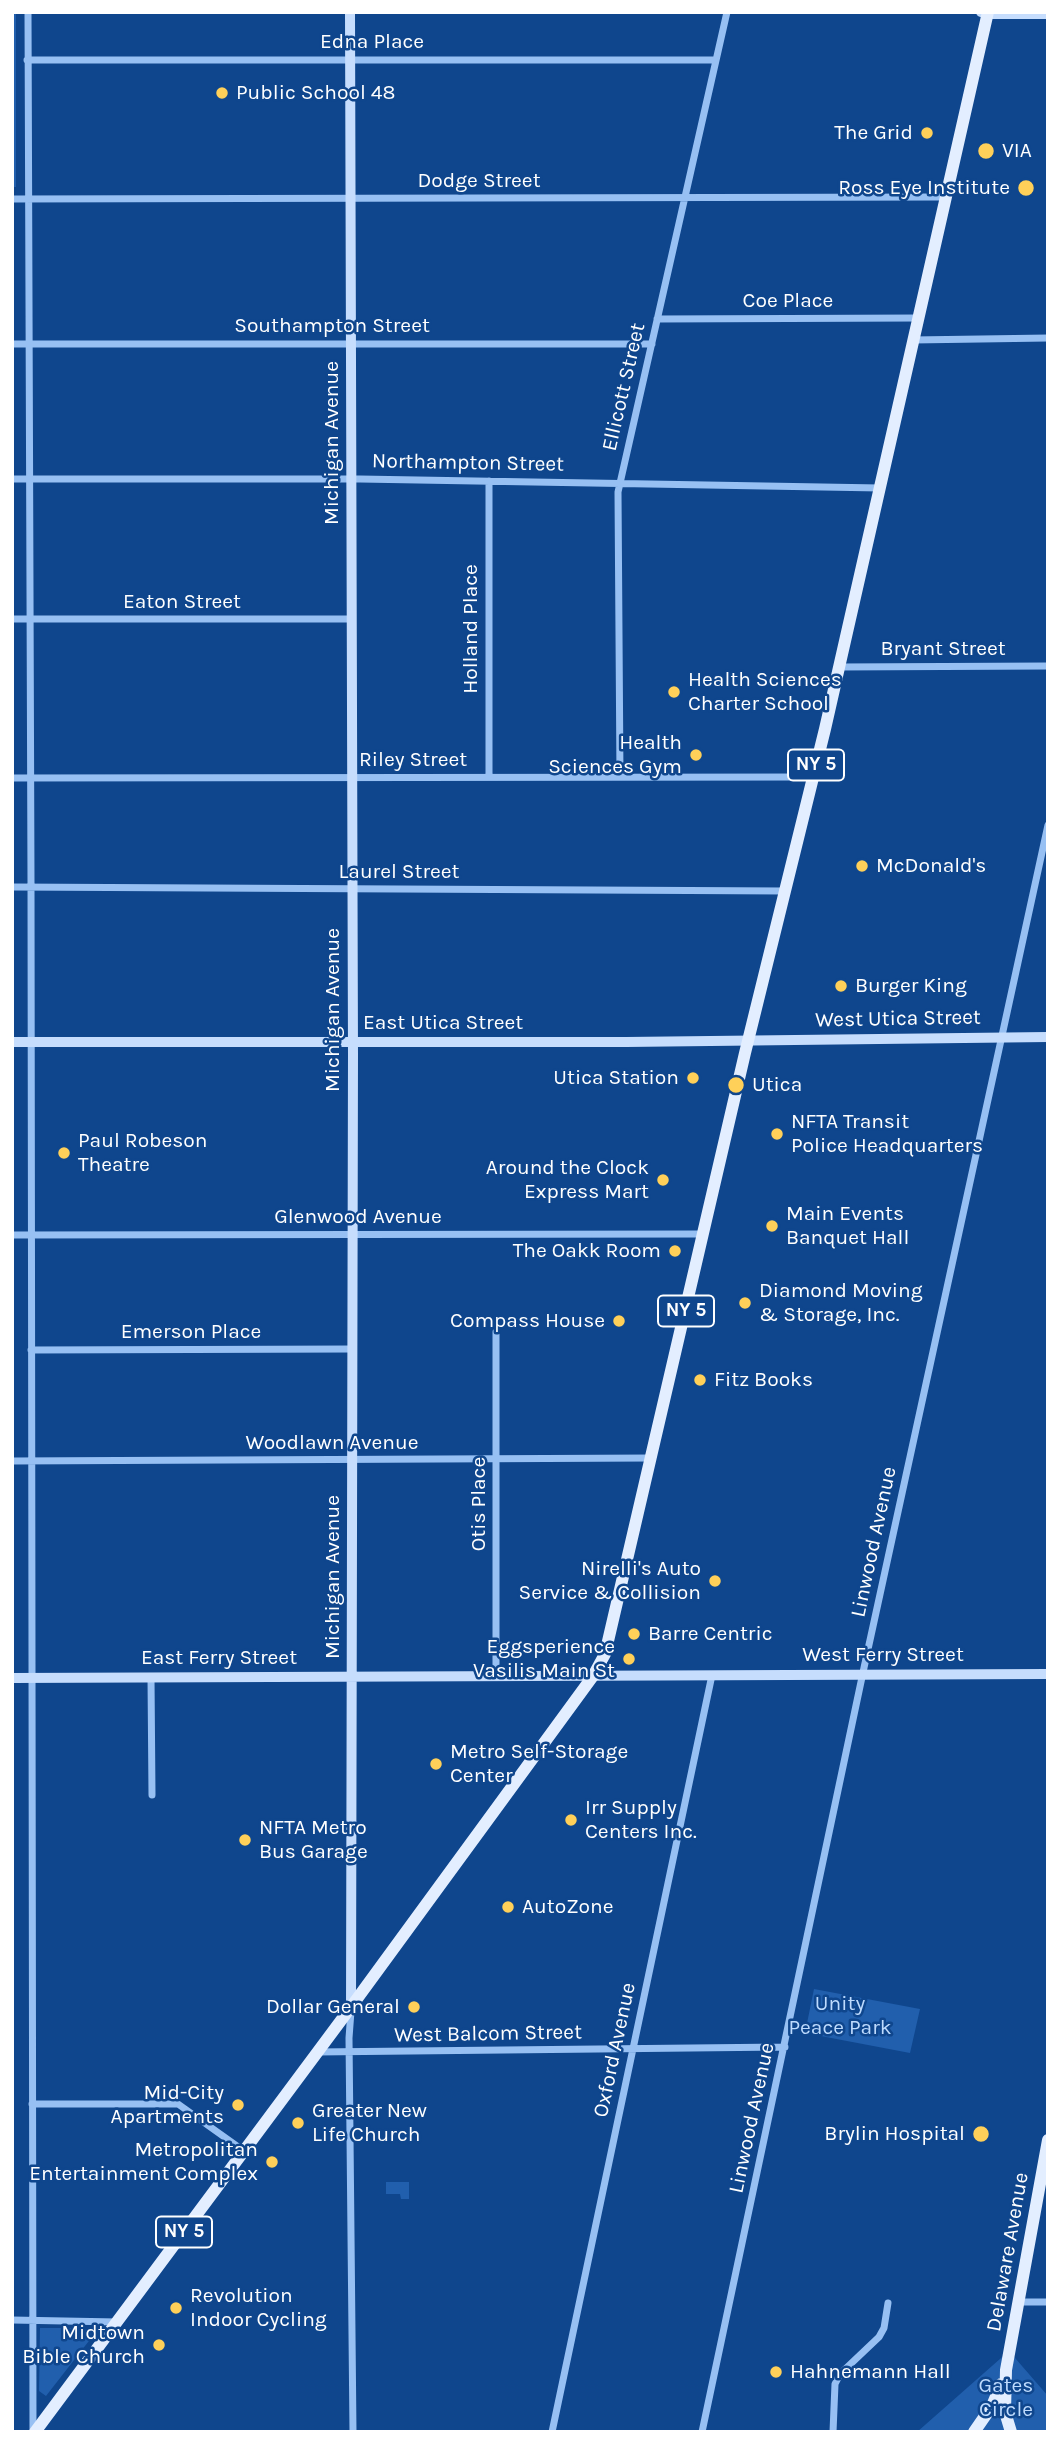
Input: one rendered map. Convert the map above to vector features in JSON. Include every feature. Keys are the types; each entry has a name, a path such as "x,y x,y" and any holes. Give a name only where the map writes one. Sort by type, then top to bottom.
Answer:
{"main road":[{"name":"NY 5","path":"34,2432 351,2007 593,1676 605,1654 748,1041 839,667 986,13"},
{"name":"Delaware Avenue","path":"1011,2432 1005,2412 1006,2370 1048,2140"},
{"name":"Delaware Avenue","path":"974,2432 997,2395 1006,2370"}],"street":[{"path":"27,12 34,2432"},
{"name":"Michigan Avenue","path":"350,12 351,2007"},
{"name":"Ellicott Street","path":"620,778 618,492 727,12"},
{"path":"986,13 1048,14"},
{"name":"Edna Place","path":"27,60 716,60"},
{"name":"Dodge Street","path":"12,199 946,197"},
{"name":"Coe Place","path":"657,319 919,318"},
{"path":"913,340 1048,338"},
{"name":"Southampton Street","path":"12,344 652,344"},
{"name":"Northampton Street","path":"12,479 351,479 880,488"},
{"name":"Holland Place","path":"488,481 489,778"},
{"name":"Eaton Street","path":"12,619 351,619"},
{"name":"Bryant Street","path":"839,667 1048,666"},
{"name":"Riley Street","path":"12,778 813,777"},
{"name":"Linwood Avenue","path":"702,2432 1000,1037 1048,825"},
{"name":"Laurel Street","path":"12,887 786,891"},
{"name":"West Utica Street","path":"748,1041 1048,1037"},
{"name":"East Utica Street","path":"12,1042 748,1041"},
{"name":"Glenwood Avenue","path":"12,1235 703,1234"},
{"name":"Otis Place","path":"496,1332 496,1676"},
{"name":"Emerson Place","path":"31,1350 352,1349"},
{"name":"Woodlawn Avenue","path":"12,1461 652,1458"},
{"name":"West Ferry Street","path":"593,1676 1048,1674"},
{"name":"Oxford Avenue","path":"552,2432 712,1675"},
{"name":"East Ferry Street","path":"12,1678 593,1676"},
{"path":"151,1678 152,1795"},
{"path":"351,2007 349,2053 353,2432"},
{"name":"West Balcom Street","path":"317,2052 785,2047"},
{"path":"32,2104 178,2104 244,2151"},
{"path":"1018,2302 1048,2302"},
{"path":"833,2432 835,2384 841,2374 879,2337 888,2303"},
{"path":"12,2320 118,2322"}],"green space":[{"path":"12,12 16,12 16,187 12,187"},
{"name":"Unity Peace Park","path":"814,1989 920,2009 910,2053 805,2033"},
{"path":"386,2182 409,2182 409,2199 401,2199 400,2194 386,2194"},
{"path":"40,2328 83,2328 91,2331 92,2337 46,2396 39,2391"},
{"name":"Gates Circle","path":"1009,2351 1048,2396 1048,2432 917,2432"}],"place":[{"name":"Public School 48","path":"222,93"},
{"name":"The Grid","path":"927,133"},
{"name":"VIA","path":"986,151"},
{"name":"Ross Eye Institute","path":"1026,188"},
{"name":"Health Sciences Charter School","path":"674,692"},
{"name":"Health Sciences Gym","path":"696,755"},
{"name":"McDonald's","path":"862,866"},
{"name":"Burger King","path":"841,986"},
{"name":"Utica Station","path":"693,1078"},
{"name":"Utica","path":"736,1085"},
{"name":"NFTA Transit Police Headquarters","path":"777,1134"},
{"name":"Paul Robeson Theatre","path":"64,1153"},
{"name":"Around the Clock Express Mart","path":"663,1180"},
{"name":"Main Events Banquet Hall","path":"772,1226"},
{"name":"The Oakk Room","path":"675,1251"},
{"name":"Diamond Moving & Storage, Inc.","path":"745,1303"},
{"name":"Compass House","path":"619,1321"},
{"name":"Fitz Books","path":"700,1380"},
{"name":"Nirelli's Auto Service & Collision","path":"715,1581"},
{"name":"Barre Centric","path":"634,1634"},
{"name":"Eggsperience Vasilis Main St","path":"629,1659"},
{"name":"Metro Self-Storage Center","path":"436,1764"},
{"name":"Irr Supply Centers Inc.","path":"571,1820"},
{"name":"NFTA Metro Bus Garage","path":"245,1840"},
{"name":"AutoZone","path":"508,1907"},
{"name":"Dollar General","path":"414,2007"},
{"name":"Mid-City Apartments","path":"238,2105"},
{"name":"Greater New Life Church","path":"298,2123"},
{"name":"Brylin Hospital","path":"981,2134"},
{"name":"Metropolitan Entertainment Complex","path":"272,2162"},
{"name":"Revolution Indoor Cycling","path":"176,2308"},
{"name":"Midtown Bible Church","path":"159,2345"},
{"name":"Hahnemann Hall","path":"776,2372"}]}
